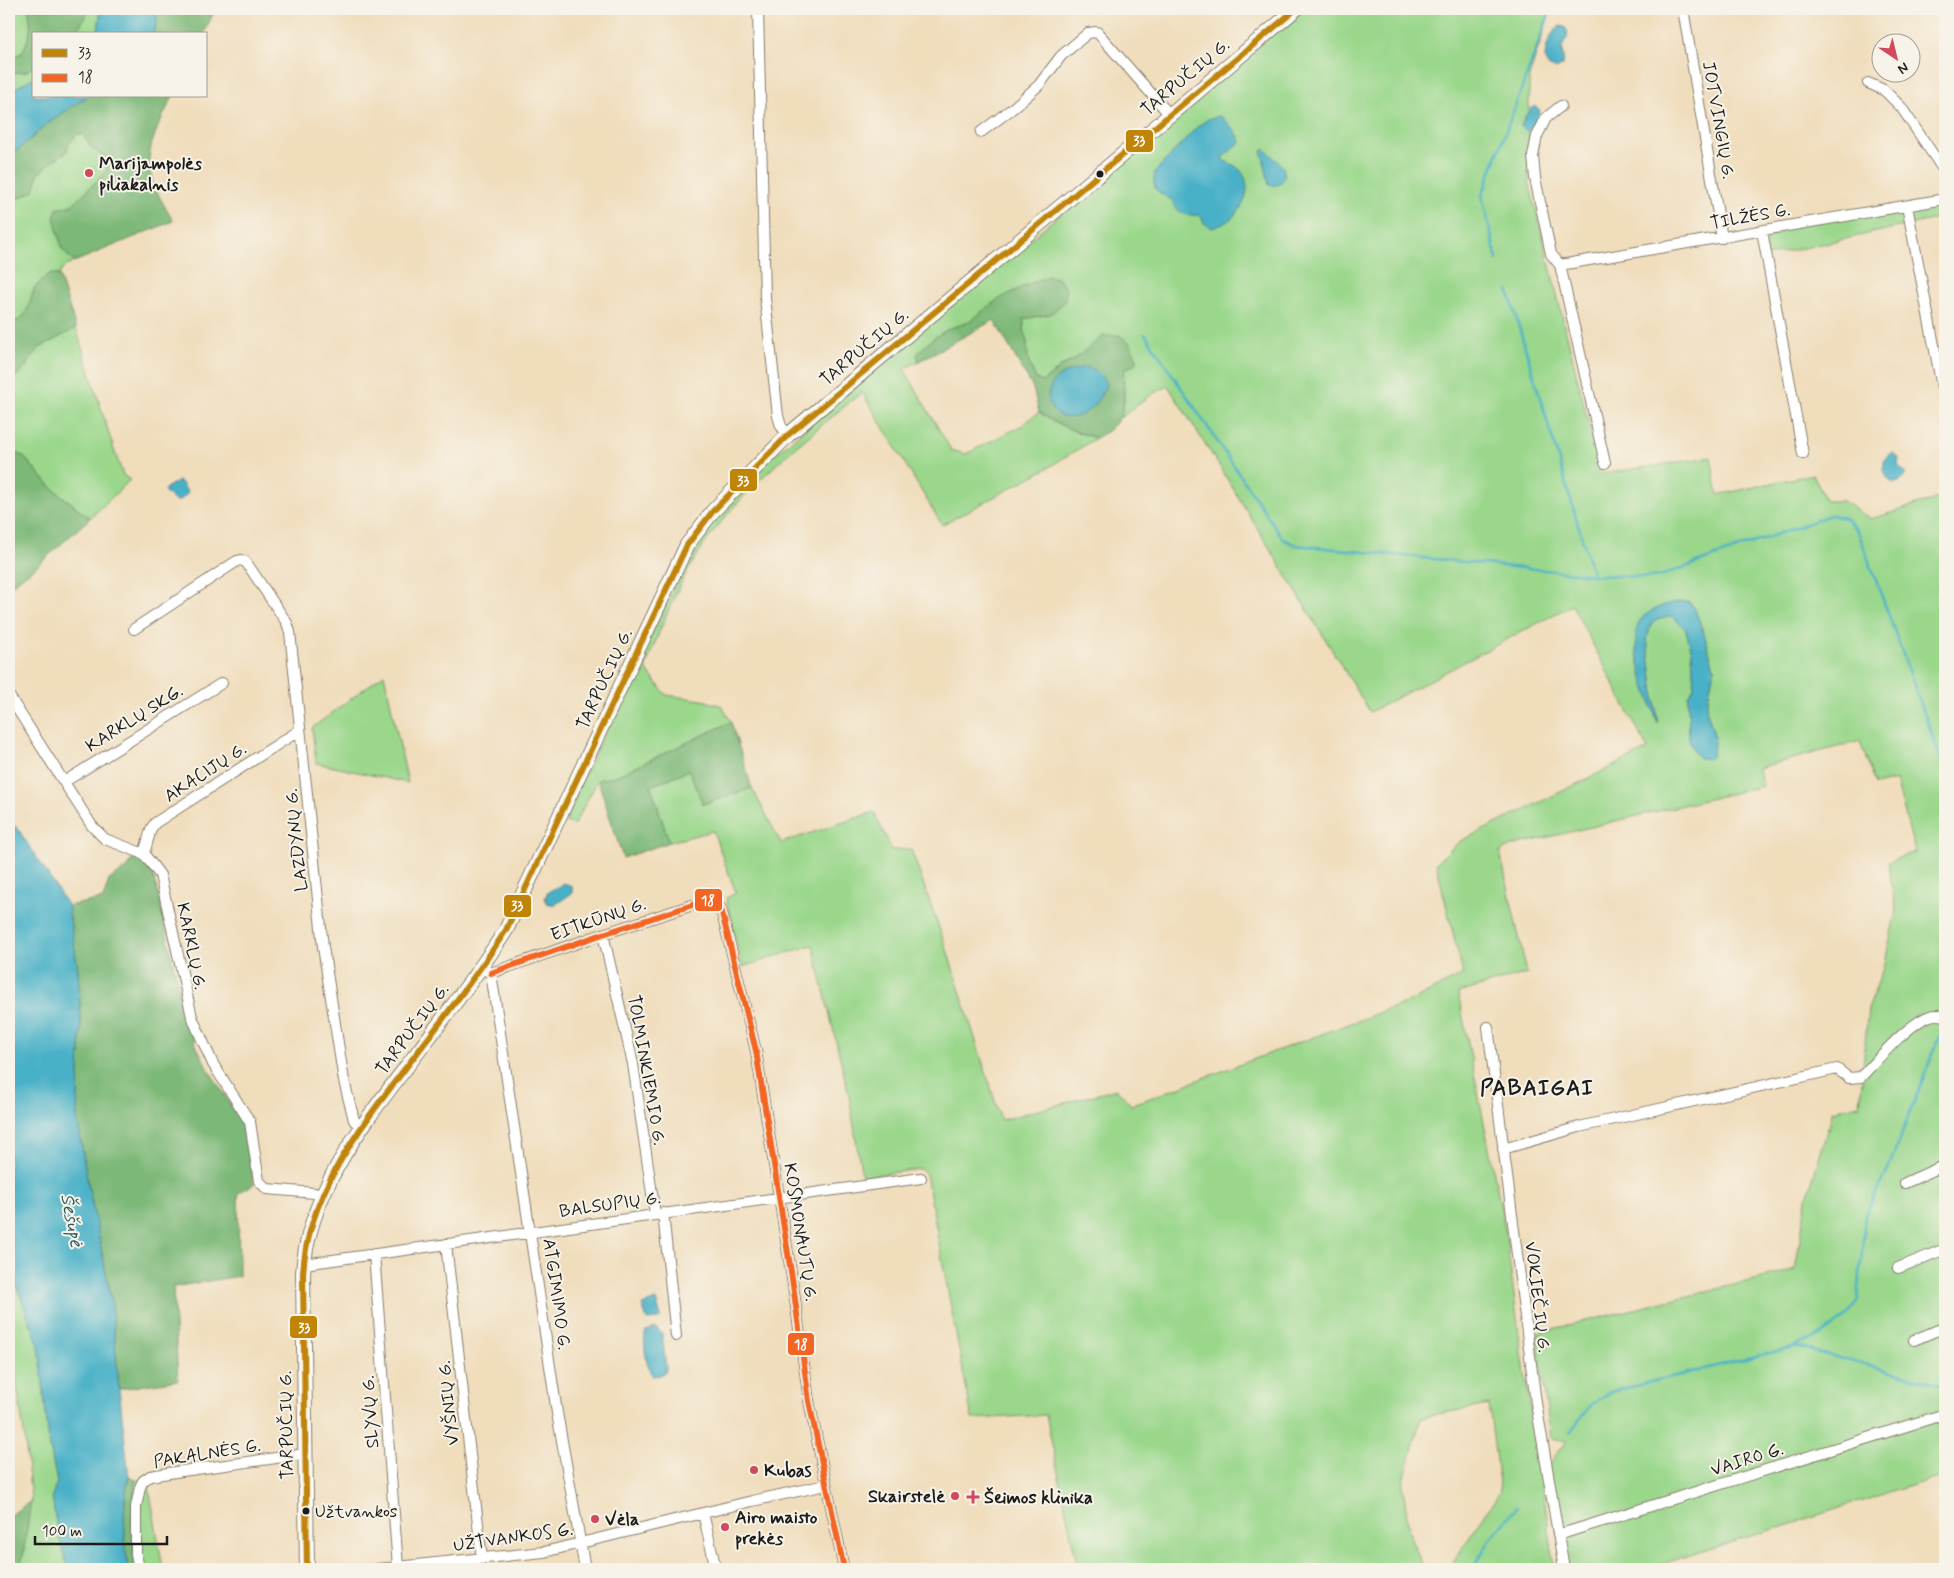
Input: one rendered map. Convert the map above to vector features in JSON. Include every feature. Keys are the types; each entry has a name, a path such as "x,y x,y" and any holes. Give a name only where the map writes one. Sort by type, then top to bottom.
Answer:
{"main road":[{"name":"TARPUČIŲ G.","path":"307,1569 304,1264 309,1236 322,1196 361,1128 486,971 526,892 687,545 713,511 788,436 1296,9"}],"street":[{"path":"758,9 765,298 778,416 781,426 788,436"},
{"name":"JOTVINGIŲ G.","path":"1683,9 1722,238"},
{"path":"981,132 1040,85 1061,56 1088,33 1097,32 1170,115"},
{"path":"1868,83 1884,90 1901,107 1945,172"},
{"path":"1561,106 1546,118 1537,136 1533,156 1535,178 1551,254 1560,265 1605,463"},
{"name":"TILŽĖS G.","path":"1560,265 1945,199"},
{"path":"1907,206 1945,402"},
{"path":"1762,231 1803,454"},
{"name":"LAZDYNŲ G.","path":"134,629 241,560 246,562 287,623 290,632 323,948 344,1081 354,1120 361,1128"},
{"name":"KARKLŲ SKG.","path":"64,782 222,682"},
{"path":"9,696 92,826 105,840 144,854"},
{"name":"AKACIJŲ G.","path":"144,854 151,829 155,823 300,730"},
{"name":"KARKLŲ G.","path":"144,854 160,875 188,1002 199,1036 213,1064 250,1122 259,1181 267,1189 315,1193 322,1196"},
{"name":"EITKŪNŲ G.","path":"486,971 708,900 717,902"},
{"name":"KOSMONAUTŲ G.","path":"717,902 725,919 756,1051 809,1401 844,1569"},
{"name":"TOLMINKIEMIO G.","path":"603,934 633,1064 659,1214 676,1336"},
{"name":"ATGIMIMO G.","path":"486,971 531,1232 584,1569"},
{"path":"1503,1149 1579,1127 1837,1069 1849,1078 1861,1077 1907,1031 1922,1019 1931,1015 1940,1014 1945,1016"},
{"name":"VOKIEČIŲ G.","path":"1488,1027 1536,1404 1564,1569"},
{"path":"1905,1184 1945,1165"},
{"name":"BALSUPIŲ G.","path":"304,1264 921,1178"},
{"name":"VYŠNIŲ G.","path":"446,1244 482,1559"},
{"path":"1898,1268 1945,1249"},
{"name":"SLYVŲ G.","path":"374,1254 398,1567"},
{"path":"1914,1340 1945,1327"},
{"name":"VAIRO G.","path":"1558,1535 1945,1414"},
{"name":"PAKALNĖS G.","path":"139,1569 136,1554 136,1507 140,1487 143,1481 150,1476 305,1454"},
{"name":"UŽTVANKOS G.","path":"378,1569 544,1552 826,1485"},
{"path":"703,1513 716,1569"}],"green space":[{"path":"9,9 28,9 30,27 27,43 21,54 9,57"},
{"path":"28,9 89,10 76,32 32,32 32,67 25,72 9,73 9,57 21,54 27,43 30,21"},
{"path":"89,9 101,9 98,30 96,32 76,32"},
{"path":"154,9 215,9 205,32 154,32 157,21"},
{"path":"1303,9 1551,9 1529,77 1529,181 1601,474 1711,457 1718,495 1813,474 1826,501 1843,501 1871,519 1945,496 1945,1475 1646,1569 1564,1569 1547,1466 1567,1441 1551,1438 1536,1333 1795,1270 1807,1198 1833,1111 1860,1105 1868,1009 1885,963 1896,910 1888,862 1915,852 1896,780 1875,785 1860,741 1758,768 1763,786 1511,846 1500,852 1527,973 1458,993 1505,1228 1519,1334 1555,1569 1445,1569 1449,1568 1500,1492 1489,1405 1421,1417 1403,1485 1409,1532 1424,1569 1078,1569 1046,1415 972,1419 926,1174 920,1169 862,1177 849,1095 813,945 742,967 726,898 736,893 713,831 669,842 651,786 689,770 703,804 752,788 781,843 874,812 892,850 911,849 947,950 1001,1120 1117,1089 1131,1105 1416,999 1463,974 1436,863 1459,842 1648,749 1572,605 1370,712 1168,386 1154,393 1120,418 1124,402 1123,375 1126,368 1134,365 1137,360 1130,343 1088,348 1074,360 1063,365 1043,382 1036,379 1026,356 1027,342 1023,330 1024,319 1059,279 1048,276 992,304 971,320 954,327 928,343 917,355 919,361 904,369 951,450 966,454 1021,426 1039,412 1066,428 1096,438 1046,469 942,525 862,392 766,474 723,520 687,572 655,642 646,666 648,672 666,695 702,700 722,706 731,722 616,776 598,780 574,825 565,822 577,796 576,792 701,532 760,467","holes":["1688,602 1694,607 1714,668 1706,708 1715,738 1689,738 1688,696 1694,689 1692,652 1686,630 1672,616 1657,620 1651,624 1647,639 1657,720 1638,660 1636,630"]},
{"path":"32,67 32,78 9,92 9,73 25,72"},
{"path":"85,98 172,98 155,135 150,151 149,167 154,184 173,221 74,262 62,249 54,217 57,209 72,205 106,172 110,161 91,147 83,134 77,134 69,143 66,152 38,174 34,191 9,202 9,158 48,123"},
{"path":"77,134 83,134 91,147 110,161 106,172 72,205 57,209 62,249 74,262 63,268 59,275 49,274 35,287 26,313 18,321 10,322 9,202 33,191 38,174 66,152 69,143"},
{"path":"1945,199 1945,217 1767,256 1762,231"},
{"path":"49,274 59,275 76,328 41,347 25,368 9,382 9,312 10,322 18,321 26,313 35,287"},
{"path":"1048,276 1059,279 1066,290 1065,301 1051,314 1024,319 1029,362 1036,379 1043,382 1103,336 1119,335 1130,343 1137,360 1134,365 1126,368 1124,373 1124,397 1119,418 1115,424 1096,438 1066,428 1039,412 1033,388 994,320 919,361 917,355 928,343 944,332 968,322 999,299"},
{"path":"76,328 115,453 123,475 130,480 90,518 52,488 23,456 9,451 9,382 25,368 41,347"},
{"path":"9,451 23,456 52,488 90,518 38,565 9,587"},
{"path":"384,674 408,783 316,763 312,728"},
{"path":"731,722 752,788 703,804 689,770 651,786 669,842 623,858 598,780 616,776"},
{"path":"134,856 143,861 152,873 184,1013 194,1041 207,1067 239,1118 245,1132 254,1184 238,1193 239,1276 173,1287 178,1380 119,1389 111,1297 88,1184 77,1117 81,1023 78,970 68,906 103,899 109,880 128,867"},
{"path":"9,1225 16,1285 39,1345 49,1443 57,1482 52,1496 57,1530 68,1569 51,1569 45,1565 30,1569 19,1569 24,1551 24,1535 31,1501 25,1439 14,1367 9,1349"},
{"path":"129,1477 135,1480 132,1519 135,1569 128,1569 125,1535 124,1510"},
{"path":"135,1480 148,1481 163,1569 135,1569 132,1519"},
{"path":"31,1501 25,1544 19,1569 9,1569 9,1516"}],"water":[{"path":"101,9 154,9 157,21 154,32 96,32 98,30"},
{"path":"1560,26 1565,27 1568,36 1562,49 1563,65 1556,69 1547,65 1545,53 1551,37"},
{"path":"32,78 32,98 85,98 48,123 9,158 9,92"},
{"path":"1534,106 1540,110 1538,118 1530,131 1527,131 1521,126 1526,115"},
{"path":"1220,116 1235,131 1241,142 1224,156 1224,161 1237,167 1244,176 1247,186 1246,197 1233,217 1223,224 1211,228 1203,222 1201,215 1191,215 1179,211 1172,200 1157,190 1154,178 1155,172 1197,127 1208,119"},
{"path":"1265,149 1283,167 1285,175 1277,185 1269,185 1262,151"},
{"path":"1084,367 1098,372 1106,385 1095,403 1083,414 1072,418 1061,416 1053,410 1049,401 1049,391 1056,379"},
{"path":"1894,453 1899,458 1898,465 1905,472 1905,476 1899,482 1893,483 1886,476 1884,462 1889,455"},
{"path":"178,481 181,482 188,493 180,501 175,501 164,491"},
{"path":"1677,602 1688,602 1694,607 1714,668 1706,708 1715,738 1712,756 1707,759 1699,758 1694,752 1689,738 1688,696 1694,688 1692,652 1686,630 1672,616 1657,620 1651,624 1647,639 1658,724 1645,686 1637,654 1637,627 1642,618 1658,607"},
{"name":"Šešupė","path":"9,821 18,829 68,906 78,970 81,1023 77,1117 88,1184 111,1297 129,1477 124,1510 128,1569 68,1569 57,1530 52,1496 57,1482 49,1443 39,1345 16,1285 9,1225"},
{"path":"564,883 572,886 572,893 555,905 547,903 545,898 548,892"},
{"path":"656,1300 661,1317 659,1319 647,1320 642,1305"},
{"path":"656,1328 662,1334 666,1371 660,1375 653,1376 647,1361 644,1340 646,1331"}],"waterway":[{"path":"1497,260 1482,196 1551,9"},
{"path":"1508,290 1593,575"},
{"path":"1145,334 1283,539 1296,545 1593,575 1644,577 1660,576 1831,515 1845,518 1858,531 1945,770"},
{"path":"1570,1432 1591,1405 1610,1392 1790,1348 1828,1330 1845,1317 1858,1300 1865,1214 1884,1179 1944,1025"},
{"path":"1797,1347 1945,1386"},
{"path":"1475,1569 1487,1544 1517,1507"}],"transit line":[{"name":"33","path":"307,1569 303,1274 307,1243 315,1214 327,1185 359,1131 462,994 506,930 687,545 713,511 788,435 1296,9"},
{"name":"18","path":"491,973 708,900 717,903 721,909 756,1051 793,1285 809,1401 844,1569"}],"place":[{"name":"Marijampolės piliakalnis","path":"89,173"},
{"name":"Kubas","path":"754,1470"},
{"name":"Skairstelė","path":"955,1496"},
{"name":"Šeimos klinika","path":"973,1497"},
{"name":"Užtvankos","path":"306,1511"},
{"name":"Vėla","path":"595,1519"},
{"name":"Airo maisto prekės","path":"725,1527"}],"district":[{"name":"PABAIGAI","path":"1537,1087"}]}
